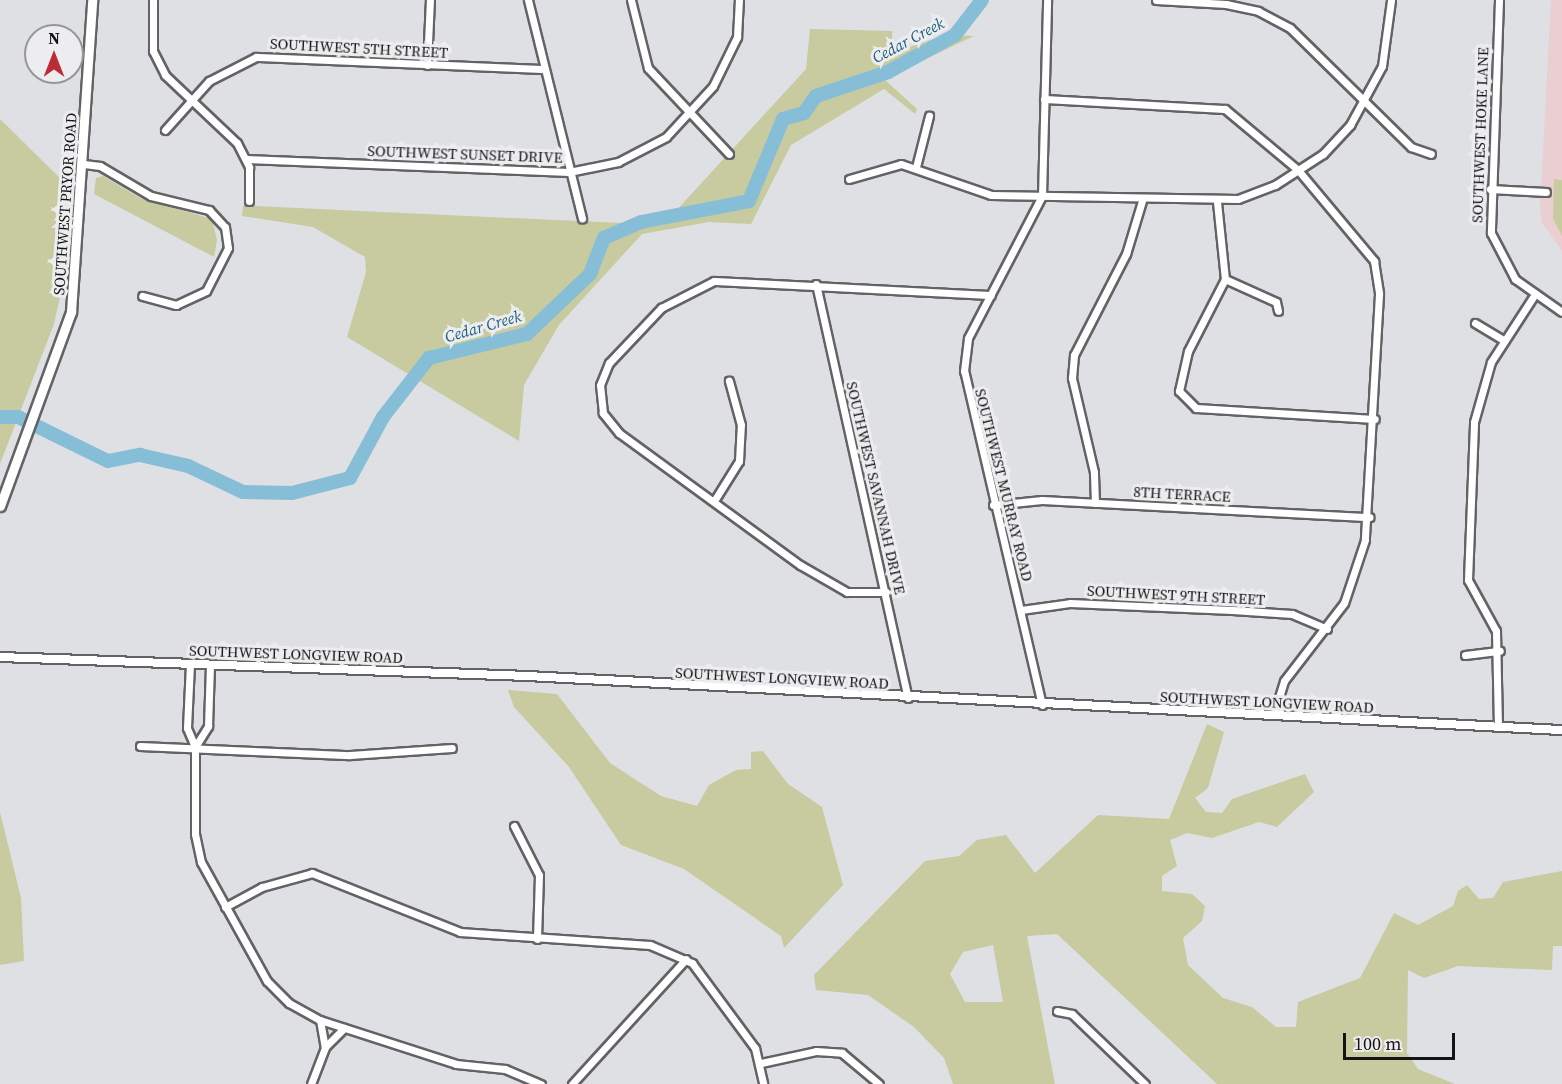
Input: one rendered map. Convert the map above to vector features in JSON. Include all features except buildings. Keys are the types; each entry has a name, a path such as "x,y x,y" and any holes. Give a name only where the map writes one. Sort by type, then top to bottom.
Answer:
{"main road":[{"name":"SOUTHWEST PRYOR ROAD","path":"0,506 71,312 84,181 92,0"}],"street":[{"path":"153,0 153,51 165,75 190,101 233,138 246,159 249,201"},
{"path":"427,65 430,0"},
{"path":"528,0 568,172 582,218"},
{"path":"631,0 648,68 729,154"},
{"name":"SOUTHWEST SUNSET DRIVE","path":"246,159 568,172 646,150 688,113 733,51 739,0"},
{"name":"SOUTHWEST MURRAY ROAD","path":"1042,705 1022,610 993,505 964,371 968,338 1042,196 1047,0"},
{"path":"1156,0 1258,11 1290,28 1411,147 1431,154"},
{"path":"849,179 890,164 916,167 966,190 1142,201 1217,202 1254,193 1323,154 1365,102 1387,47 1391,0"},
{"name":"SOUTHWEST HOKE LANE","path":"1499,0 1490,189 1497,251 1533,297 1562,312"},
{"name":"SOUTHWEST 5TH STREET","path":"165,130 190,101 232,64 256,57 544,69"},
{"path":"1044,99 1208,104 1244,122 1298,170 1374,261 1379,294 1370,517 1358,572 1327,629 1284,681 1274,714"},
{"path":"916,167 929,116"},
{"path":"84,164 99,166 151,196 209,210 225,227 228,248 206,291 176,305 142,296"},
{"path":"1490,189 1546,192"},
{"path":"1095,503 1094,472 1072,378 1074,355 1130,246 1142,201"},
{"path":"1217,202 1225,279 1179,375 1179,390 1196,408 1375,419"},
{"path":"886,592 847,592 826,583 614,426 603,413 600,385 609,363 661,308 689,290 743,278 991,295"},
{"path":"1225,279 1276,303 1278,311"},
{"name":"SOUTHWEST SAVANNAH DRIVE","path":"816,284 908,698"},
{"path":"1498,727 1500,651 1496,631 1470,586 1466,562 1476,407 1503,340 1533,297"},
{"path":"1475,323 1503,340"},
{"path":"714,501 739,461 741,425 729,381"},
{"name":"8TH TERRACE","path":"993,505 1042,500 1370,517"},
{"name":"SOUTHWEST 9TH STREET","path":"1022,610 1070,603 1232,610 1292,614 1327,629"},
{"path":"1464,656 1500,651"},
{"name":"SOUTHWEST LONGVIEW ROAD","path":"0,657 526,676 1042,705 1274,714 1562,730"},
{"path":"190,664 186,728 195,747 195,834 201,862 267,981 288,1003 320,1020 456,1064 505,1069 541,1084"},
{"path":"195,747 208,726 210,666"},
{"path":"140,746 350,755 452,748"},
{"path":"514,826 540,874 537,939"},
{"path":"225,907 262,887 312,873 460,932 650,945 686,959 755,1048 761,1063 763,1084"},
{"path":"572,1084 686,959"},
{"path":"1058,1011 1072,1014 1145,1084"},
{"path":"320,1020 326,1047"},
{"path":"311,1084 326,1047 344,1028"},
{"path":"761,1063 816,1051 842,1053 879,1084"}],"shaded area":[{"path":"1551,0 1562,0 1562,251 1542,223 1540,206"}],"green space":[{"path":"810,29 892,31 892,53 945,35 974,36 884,79 917,109 915,114 884,89 791,145 751,224 709,222 642,234 559,325 524,385 519,441 347,337 366,272 365,257 313,227 242,216 243,206 255,206 663,225 806,69"},
{"path":"0,119 66,184 62,288 54,324 0,464"},
{"path":"103,176 140,198 212,219 217,240 214,257 94,194 96,178"},
{"path":"1554,179 1562,180 1562,236 1553,219"},
{"path":"508,690 557,694 610,763 661,796 697,806 709,785 736,770 751,769 751,752 763,751 788,784 822,807 843,885 784,948 781,936 684,869 621,845 569,767 514,707"},
{"path":"1207,724 1224,732 1208,788 1195,798 1206,812 1222,813 1232,799 1305,774 1314,792 1277,827 1259,822 1212,838 1187,833 1170,840 1177,866 1162,876 1162,891 1192,894 1205,906 1202,921 1183,938 1188,965 1223,998 1252,1007 1276,1027 1296,1027 1298,1002 1360,978 1394,913 1418,925 1453,906 1458,891 1467,885 1479,899 1493,898 1503,882 1562,871 1562,946 1553,946 1552,970 1458,966 1424,978 1408,970 1407,1053 1418,1069 1455,1084 1217,1084 1057,934 1027,936 1055,1084 953,1084 944,1058 914,1027 868,995 816,990 814,975 925,861 959,856 977,840 1006,835 1035,873 1098,815 1169,819","holes":["993,945 1003,1002 965,1002 950,974 963,952"]},
{"path":"0,812 21,898 24,961 0,965"}],"waterway":[{"name":"Cedar Creek","path":"0,417 18,417 108,461 140,455 188,466 243,492 292,493 350,478 383,417 429,358 527,334 590,274 604,238 641,222 749,201 783,119 804,113 816,96 888,72 955,35 982,0"}]}
